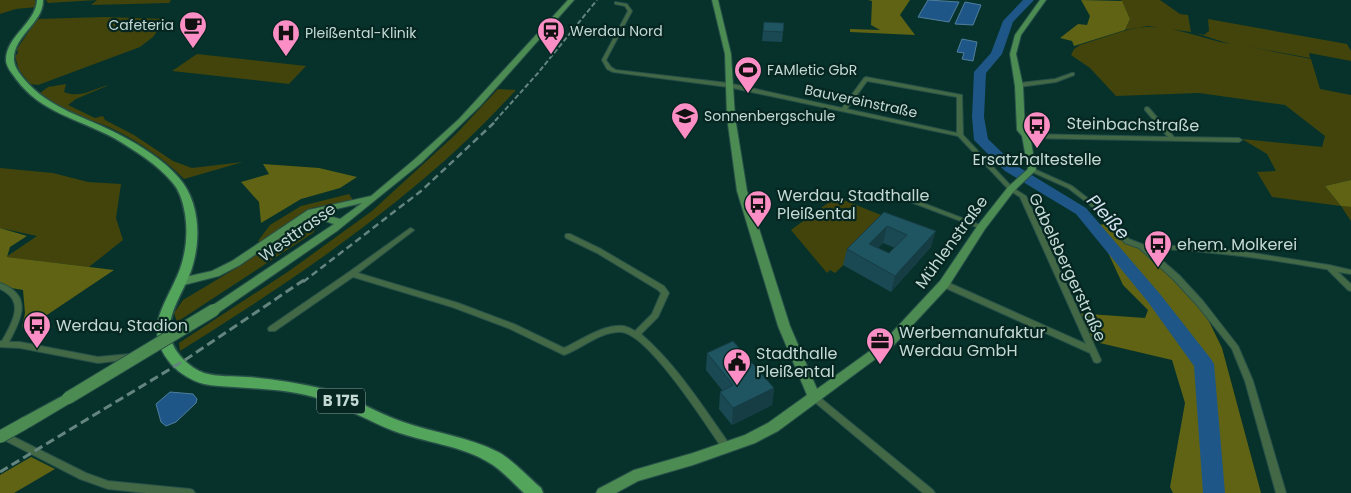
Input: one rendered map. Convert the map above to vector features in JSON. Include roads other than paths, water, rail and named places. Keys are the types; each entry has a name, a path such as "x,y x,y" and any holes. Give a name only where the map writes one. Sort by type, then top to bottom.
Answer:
{"main road":[{"path":"40,0 40,7 11,53 12,68 32,94 43,103 124,141 168,173 180,185 191,215 192,235 186,266 165,315 164,330 167,345"},
{"name":"B 175","path":"167,345 174,359 196,376 307,390 349,404 399,427 485,453 503,463 535,493"}],"street":[{"name":"Westtrasse","path":"0,436 68,398 214,310 379,194 446,136 571,0"},
{"path":"715,0 728,54 728,85 742,191 784,326 814,397 930,493"},
{"path":"1043,0 1018,35 1013,54 1019,85 1021,130 1026,136 1027,175 1070,187 1092,204 1127,241 1141,246 1278,258 1351,272"},
{"name":"Bauvereinstraße","path":"616,3 626,5 630,11 604,60 609,68 628,73 728,85 844,108 960,135"},
{"path":"1019,85 1056,80 1072,74"},
{"path":"844,108 866,79 960,96 960,135"},
{"path":"1147,109 1173,139"},
{"name":"Gabelsbergerstraße","path":"960,135 1011,189 1023,196 1097,360"},
{"name":"Steinbachstraße","path":"1026,136 1239,140"},
{"name":"Mühlenstraße","path":"603,493 634,476 727,448 773,427 889,343 944,284 981,227 1011,189 1027,175"},
{"path":"180,282 224,270 317,209 332,208 379,194"},
{"path":"902,197 981,227"},
{"path":"332,208 340,210 344,220"},
{"path":"296,221 317,216 344,220"},
{"path":"272,329 352,274 411,230"},
{"path":"568,236 599,251 661,288 665,293 655,315 637,334"},
{"path":"1141,246 1194,296 1235,348 1249,382 1281,493"},
{"path":"1329,267 1351,288"},
{"path":"352,274 464,308 511,326 564,352 612,330 625,329 637,334 658,354 727,448"},
{"path":"944,284 1092,350"},
{"path":"0,286 12,290 18,297 19,310 14,326 2,344 111,360 136,356 167,345"},
{"path":"0,436 83,476 108,485 190,493"}],"water":[{"path":"928,0 959,2 949,22 918,17"},
{"path":"965,2 981,5 973,25 955,24"},
{"path":"962,39 977,42 973,61 962,59 964,53 957,52"},
{"path":"170,392 193,394 197,399 196,403 176,422 166,426 161,422 156,404"}],"waterway":[{"name":"Pleiße","path":"1029,0 1008,21 996,54 980,72 978,117 981,140 1010,168 1081,211 1154,298 1204,364 1214,493"}],"railway":[{"path":"495,121 538,73 597,0"},
{"path":"303,282 421,191 497,120"},
{"path":"0,472 185,360 304,280"}],"place":[{"name":"Cafeteria","path":"193,49"},
{"name":"Werdau Nord","path":"551,55"},
{"name":"Pleißental-Klinik","path":"286,57"},
{"name":"FAMletic GbR","path":"748,94"},
{"name":"Sonnenbergschule","path":"685,140"},
{"name":"Ersatzhaltestelle","path":"1037,149"},
{"name":"Werdau, Stadthalle Pleißental","path":"758,228"},
{"name":"ehem. Molkerei","path":"1158,268"},
{"name":"Werdau, Stadion","path":"37,349"},
{"name":"Werbemanufaktur Werdau GmbH","path":"880,365"},
{"name":"Stadthalle Pleißental","path":"737,386"}]}
